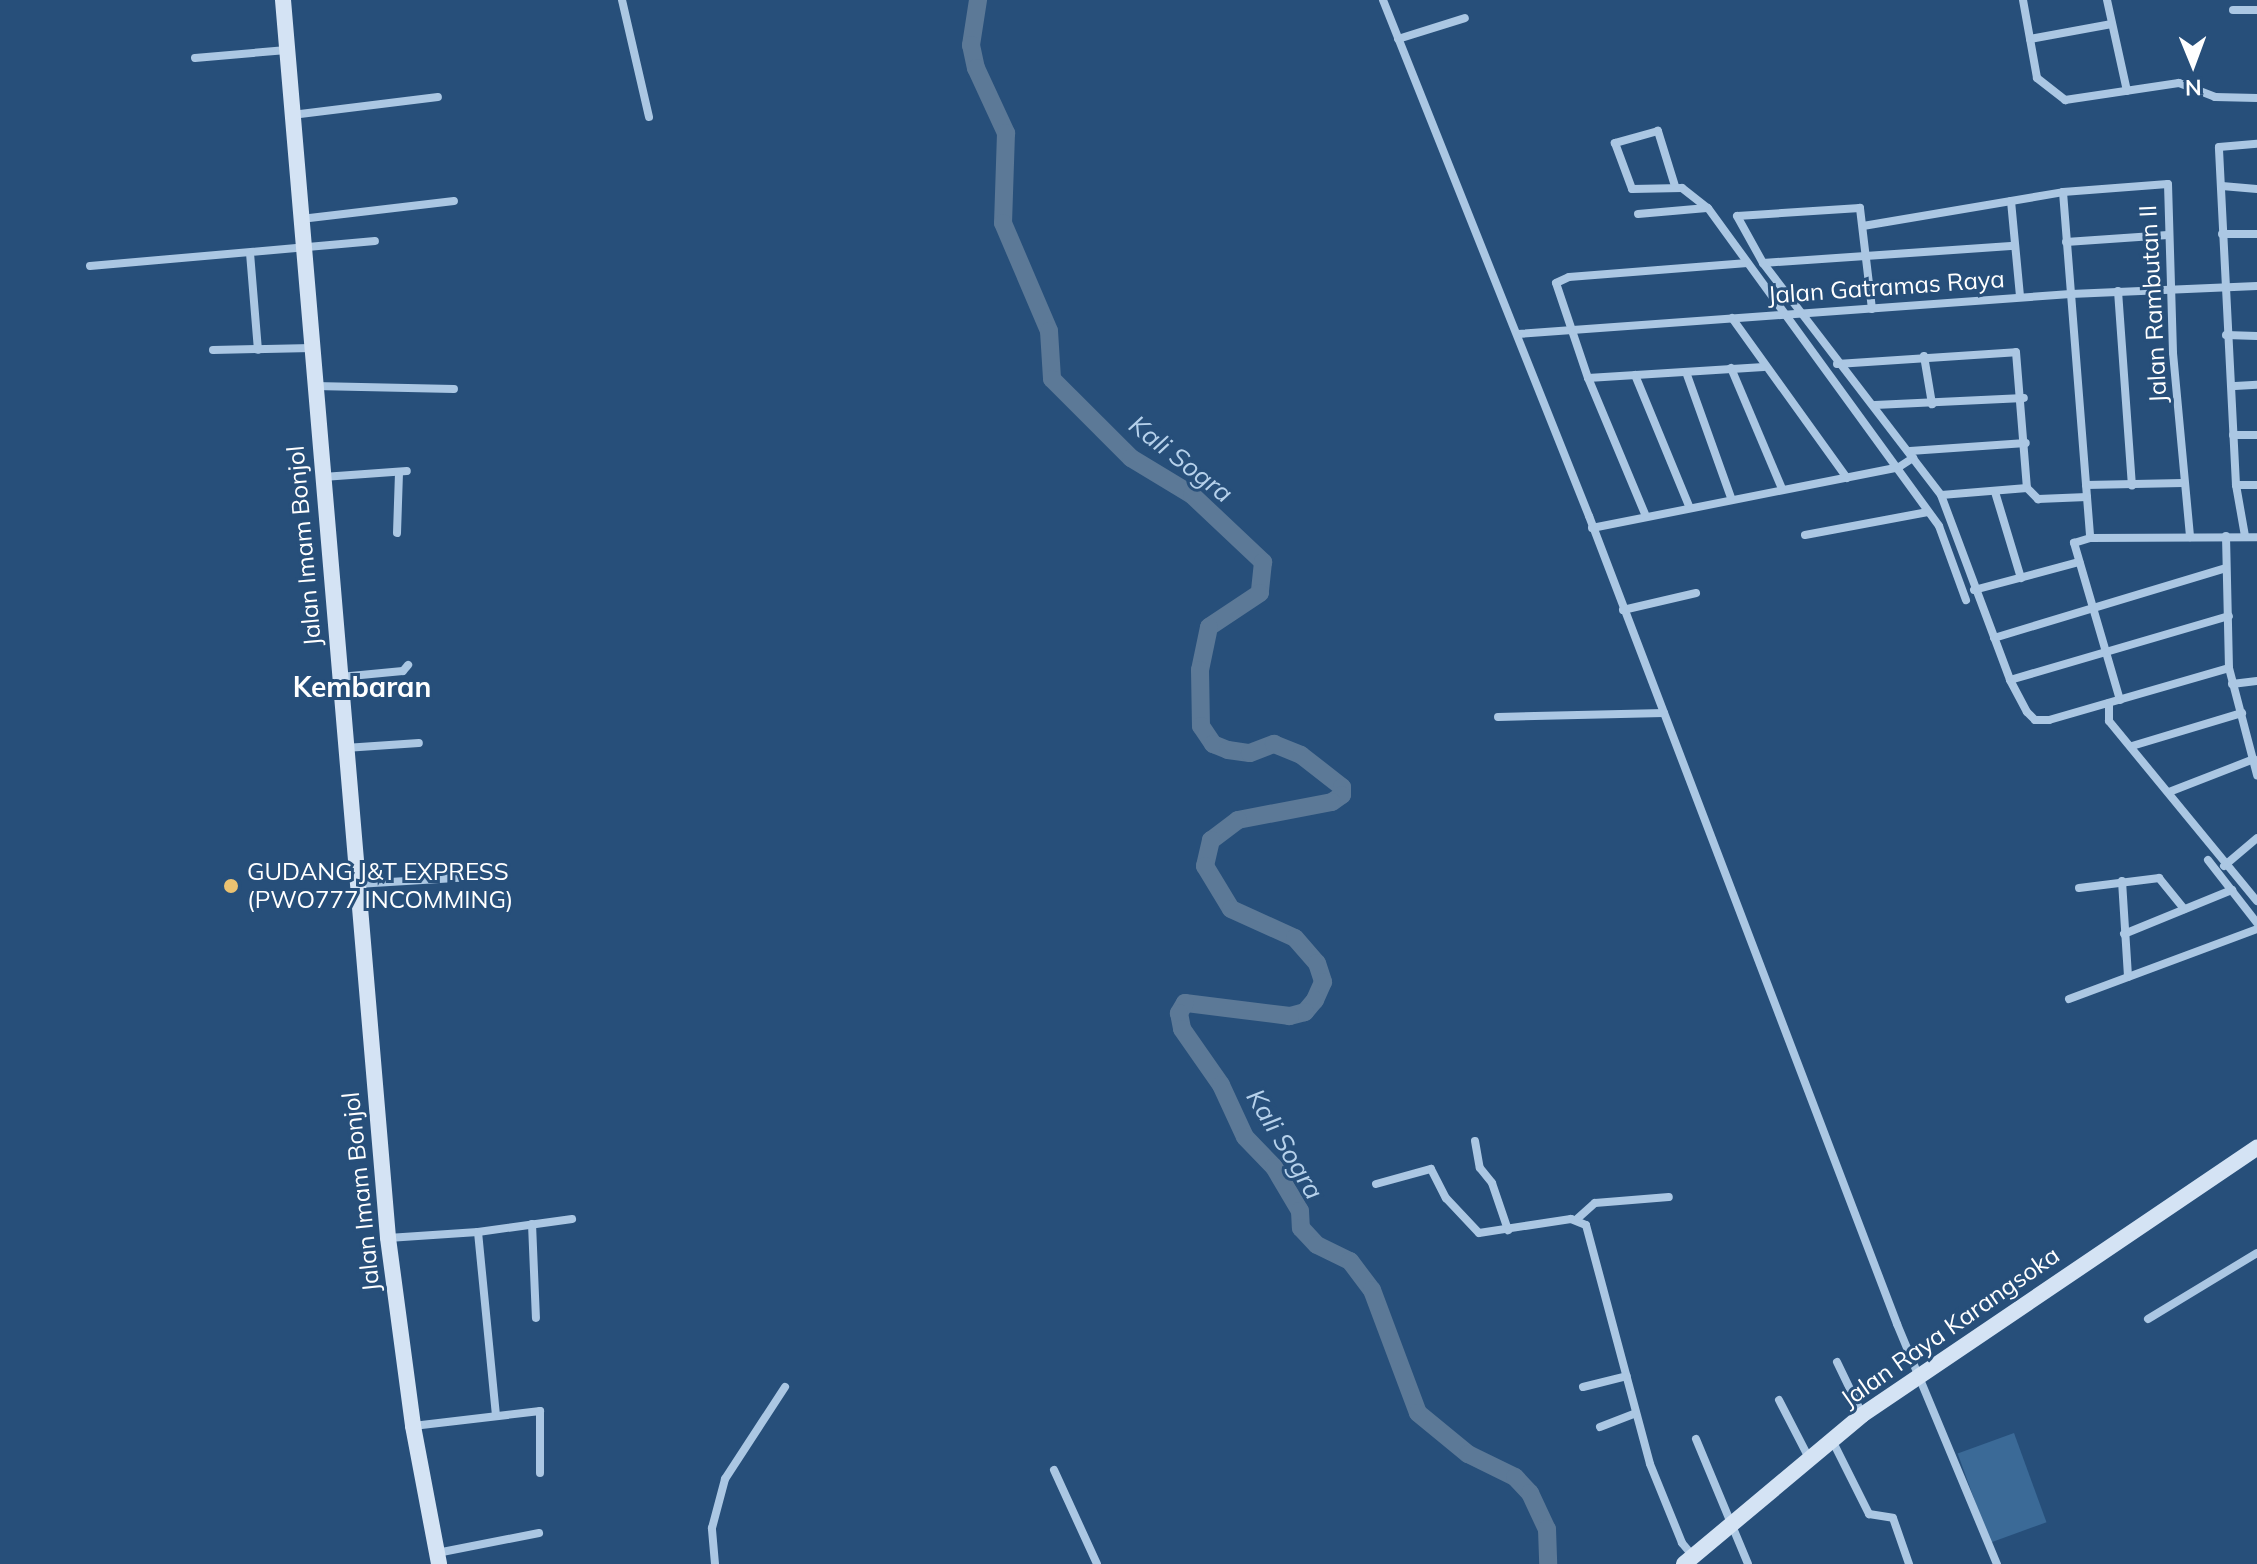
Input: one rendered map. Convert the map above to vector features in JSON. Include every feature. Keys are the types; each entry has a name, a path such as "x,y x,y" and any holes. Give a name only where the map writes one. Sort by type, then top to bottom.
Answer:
{"main road":[{"name":"Jalan Imam Bonjol","path":"283,0 388,1238 413,1426 438,1559"},
{"name":"Jalan Raya Karangsoka","path":"1689,1560 1862,1415 2257,1148"}],"street":[{"path":"622,0 649,117"},
{"path":"1383,0 1518,334 1918,1376 1997,1564"},
{"path":"2023,0 2037,78 2065,100 2179,83 2215,97 2257,98"},
{"path":"2107,0 2127,91"},
{"path":"2233,10 2257,10"},
{"path":"1398,39 1465,18"},
{"path":"2030,39 2112,24"},
{"path":"195,58 288,50"},
{"path":"292,115 438,97"},
{"path":"1675,186 1658,131 1615,143 1632,189 1675,186 1708,208 1939,526 1966,600"},
{"path":"2245,536 2236,485 2233,435 2235,386 2226,335 2222,143 2257,144"},
{"name":"Jalan Rambutan II","path":"1863,226 2063,192 2168,184 2168,235 2183,483 2190,537"},
{"path":"2222,186 2257,189"},
{"path":"2063,192 2090,538"},
{"path":"301,219 454,201"},
{"path":"2011,201 2020,297"},
{"path":"1638,214 1708,208"},
{"path":"1872,309 1860,208 1741,213 1738,224 1763,263 1837,364 1875,405 1941,495 2010,680 2035,720 2109,703 2229,668"},
{"path":"2222,234 2257,234"},
{"path":"2066,242 2168,235"},
{"path":"90,266 305,250 375,241"},
{"path":"1763,263 2014,246"},
{"path":"250,253 258,350"},
{"path":"1645,514 1588,378 1556,291 1560,279 1747,263"},
{"name":"Jalan Gatramas Raya","path":"1518,334 2020,297 2257,286"},
{"path":"2118,291 2132,485"},
{"path":"1732,318 1764,367 1847,478"},
{"path":"2226,335 2257,336"},
{"path":"213,350 312,348"},
{"path":"1837,364 2012,349 2018,356 2024,398 2027,488 2038,499 2087,497"},
{"path":"1924,356 1932,404"},
{"path":"1588,378 1764,367"},
{"path":"1731,368 1782,489"},
{"path":"1686,372 1731,498"},
{"path":"1635,375 1689,506"},
{"path":"2235,386 2257,385"},
{"path":"314,386 454,389"},
{"path":"1875,405 2024,398"},
{"path":"2233,435 2257,435"},
{"path":"1592,528 1645,514 1899,467 1912,454 2026,443"},
{"path":"322,477 403,472 397,533"},
{"path":"2086,485 2183,483"},
{"path":"2236,485 2257,485"},
{"path":"1941,495 2027,488"},
{"path":"1995,492 2021,578"},
{"path":"1805,535 1928,512"},
{"path":"2226,536 2229,668 2257,775"},
{"path":"2120,700 2074,543 2090,538 2257,537"},
{"path":"1974,590 2079,562"},
{"path":"1994,638 2226,568"},
{"path":"1623,610 1696,593"},
{"path":"2010,680 2229,616"},
{"path":"339,677 403,671 408,665"},
{"path":"2232,684 2257,681"},
{"path":"2109,703 2109,721 2257,901"},
{"path":"1498,717 1664,713"},
{"path":"2132,746 2242,713"},
{"path":"345,748 419,743"},
{"path":"2169,792 2254,759"},
{"path":"2218,871 2257,838"},
{"path":"2069,999 2257,926 2208,860"},
{"path":"357,884 472,877"},
{"path":"2079,888 2122,881 2165,879 2184,909"},
{"path":"2122,881 2128,977"},
{"path":"2124,934 2232,890"},
{"path":"1475,1141 1480,1168 1492,1183 1508,1230"},
{"path":"1376,1184 1431,1169 1446,1198 1471,1229 1508,1230 1577,1219 1595,1203 1669,1197"},
{"path":"388,1238 478,1232 572,1219"},
{"path":"1577,1219 1588,1229 1634,1414 1689,1560"},
{"path":"532,1224 536,1318"},
{"path":"478,1232 496,1415"},
{"path":"2148,1319 2257,1253"},
{"path":"1837,1362 1862,1415"},
{"path":"1583,1387 1627,1376"},
{"path":"715,1564 712,1528 725,1479 785,1387"},
{"path":"1779,1400 1810,1459"},
{"path":"413,1426 496,1415 542,1413 540,1473"},
{"path":"1600,1427 1634,1414"},
{"path":"1696,1439 1748,1564"},
{"path":"1832,1440 1869,1514 1893,1518 1909,1564"},
{"path":"1054,1470 1097,1564"},
{"path":"438,1559 539,1533"}],"shaded area":[{"path":"2014,1433 2046,1522 1990,1543 1958,1454"}],"waterway":[{"name":"Kali Sogra","path":"978,0 971,45 976,68 1006,133 1003,223 1049,331 1052,379 1131,458 1192,495 1263,562 1260,593 1209,627 1200,670 1201,726 1213,744 1228,750 1250,753 1274,744 1301,755 1342,787 1342,795 1332,802 1238,820 1211,840 1205,866 1231,909 1295,938 1317,963 1323,982 1315,1000 1305,1012 1290,1016 1185,1003 1179,1013 1182,1029 1221,1085 1245,1137 1274,1167 1300,1211 1301,1228 1317,1245 1350,1261 1372,1290 1418,1413 1468,1454 1515,1477 1530,1493 1547,1529 1548,1564"}],"place":[{"name":"GUDANG J&T EXPRESS (PWO777 INCOMMING)","path":"231,886"}],"district":[{"name":"Kembaran","path":"362,687"}]}
